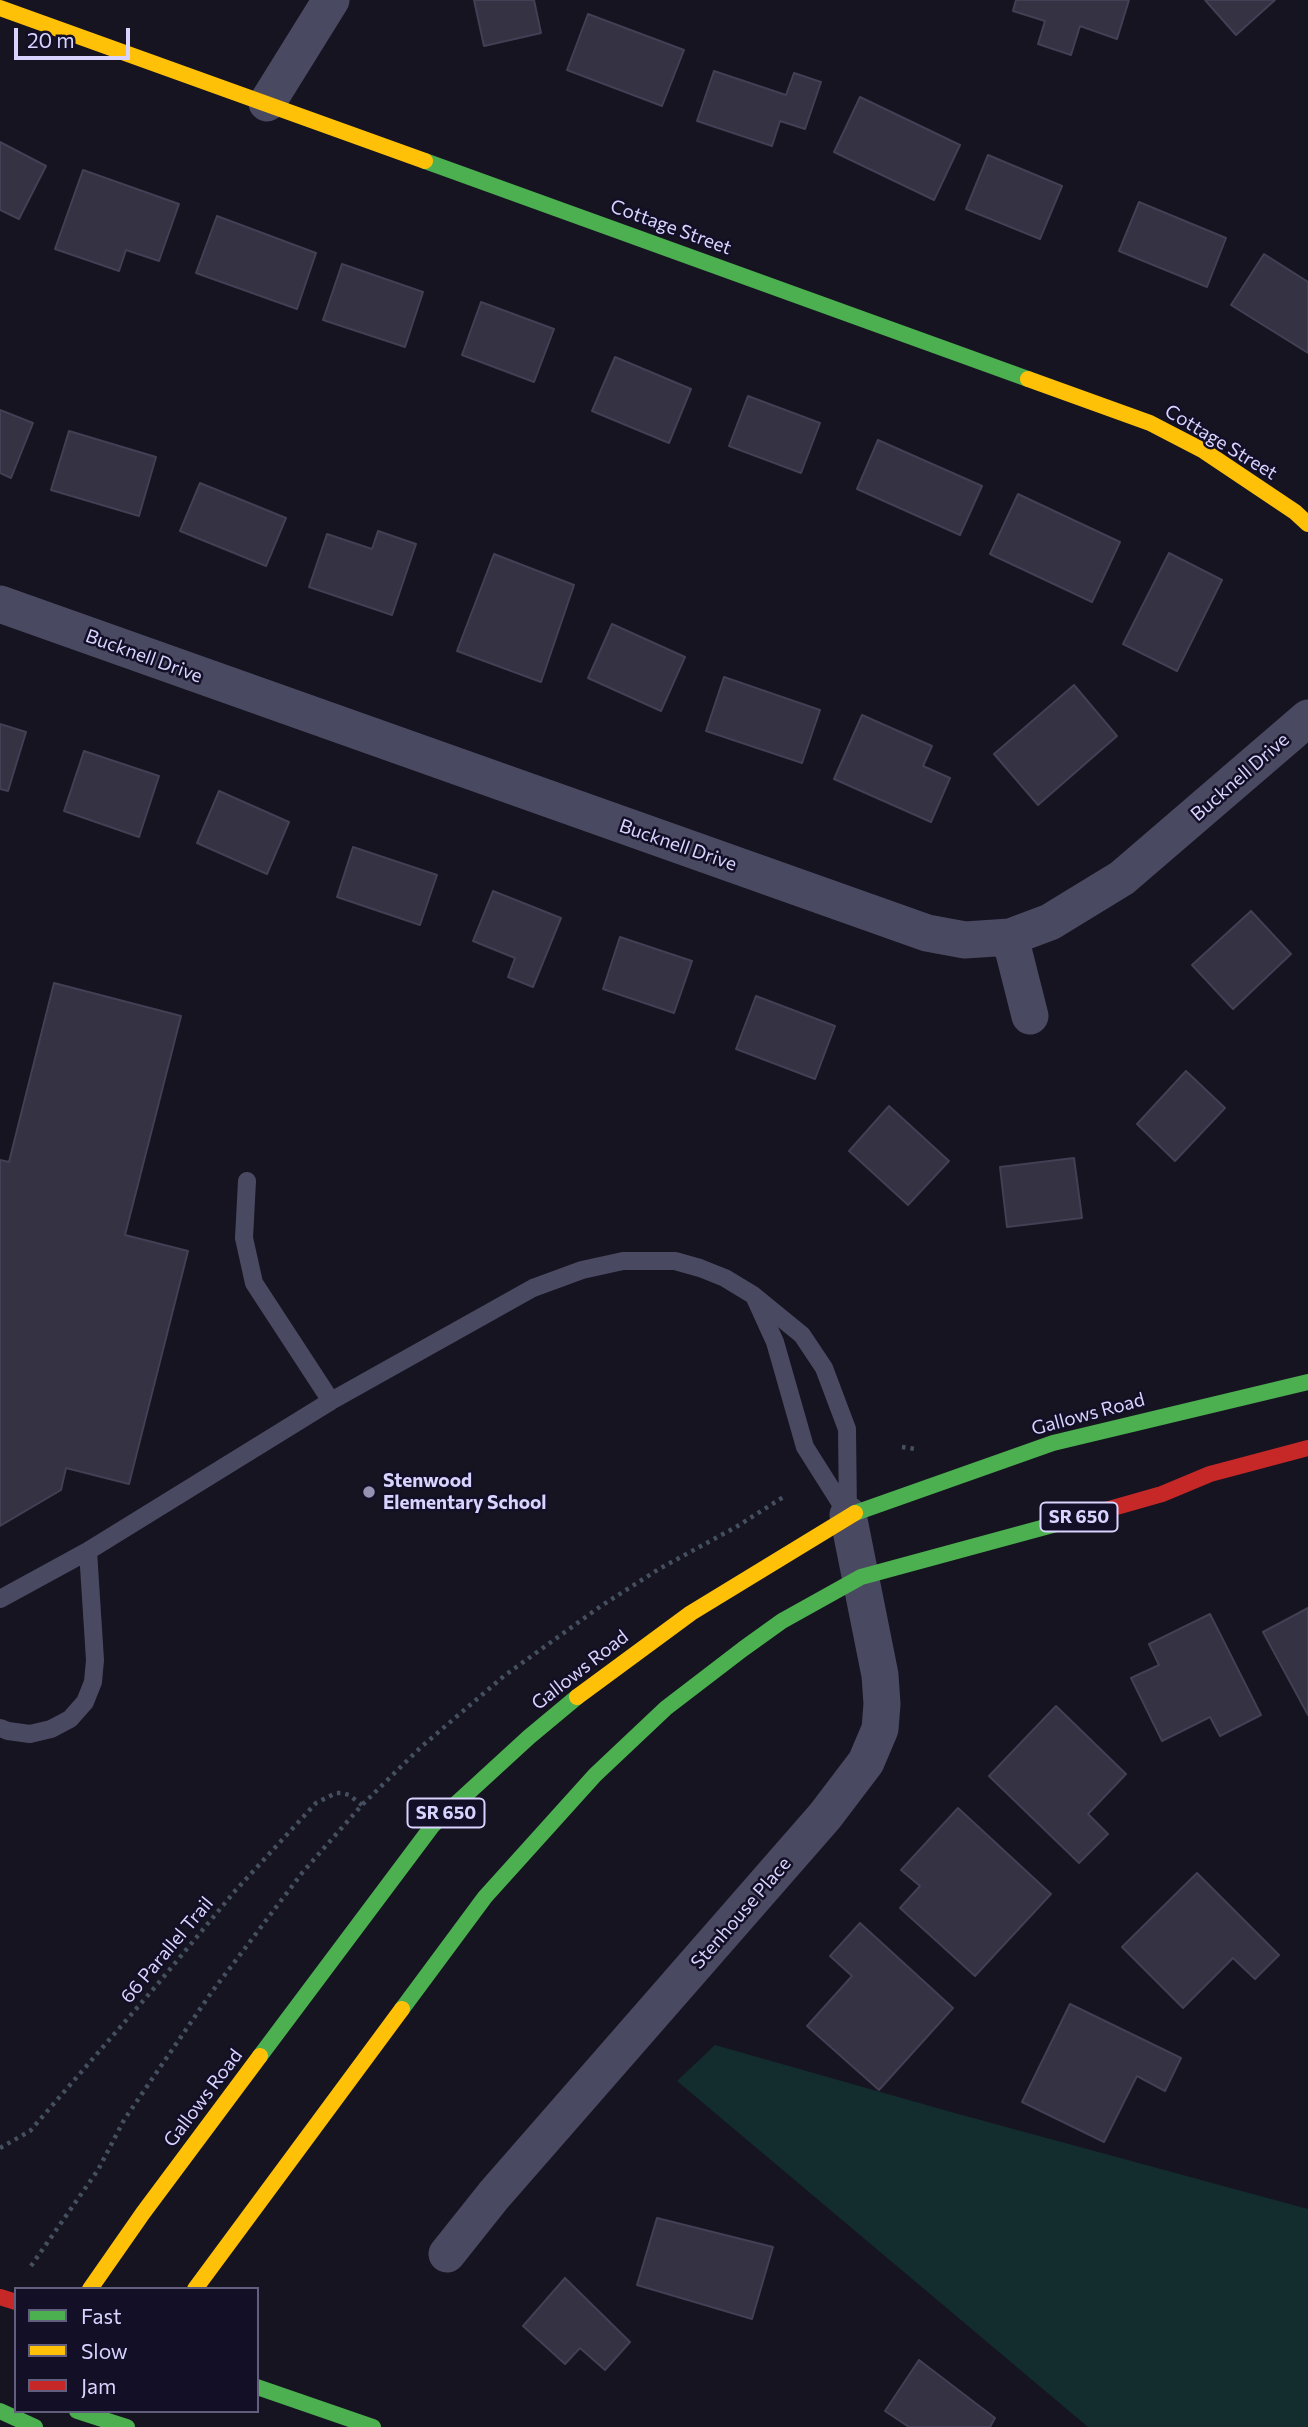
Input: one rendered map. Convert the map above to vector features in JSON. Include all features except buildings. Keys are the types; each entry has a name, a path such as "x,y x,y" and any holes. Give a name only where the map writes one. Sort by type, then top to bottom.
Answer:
{"main road":[{"name":"Cottage Street","path":"0,8 1150,423 1204,451 1295,512 1308,524"},
{"name":"Gallows Road","path":"91,2287 143,2213 433,1825 529,1737 599,1679 691,1613 848,1515 1053,1443 1308,1382"},
{"name":"SR 650","path":"196,2287 485,1897 569,1807 595,1775 666,1708 743,1648 782,1621 861,1577 1162,1494 1210,1474 1308,1448"},
{"path":"259,2388 373,2427"},
{"path":"14,2396 0,2414 35,2427"},
{"path":"83,2413 127,2427"}],"street":[{"path":"267,103 331,0"},
{"name":"Bucknell Drive","path":"0,604 926,933 965,940 1010,937 1050,922 1122,878 1308,718"},
{"path":"1010,937 1030,1016"},
{"name":"Stenhouse Place","path":"447,2254 825,1816 866,1762 880,1730 880,1675 848,1515"}],"lane":[{"path":"247,1181 244,1238 254,1283 331,1401"},
{"path":"0,1599 88,1550 331,1401 533,1288 601,1264 633,1260 675,1261 725,1278 753,1294 802,1335 824,1368 846,1429 848,1515"},
{"path":"753,1294 775,1342 805,1447 848,1515"},
{"path":"0,1728 30,1734 51,1729 70,1719 85,1702 93,1682 95,1660 88,1550"}],"path":[{"name":"66 Parallel Trail","path":"0,2148 30,2131 266,1855 316,1803 342,1793 362,1805"},
{"path":"30,2267 98,2170"}],"green space":[{"path":"715,2045 1308,2209 1308,2427 1088,2427 677,2081"}],"traffic: fast":[{"path":"425,161 1028,379"},
{"path":"855,1513 1053,1443 1308,1382"},
{"path":"402,2009 485,1897 595,1775 666,1708 743,1649 782,1621 861,1577 1060,1523"},
{"path":"260,2056 433,1825 577,1697"},
{"path":"259,2388 373,2427"},
{"path":"0,2411 35,2427"},
{"path":"83,2413 127,2427"}],"traffic: slow":[{"path":"0,8 425,161"},
{"path":"1028,379 1150,423 1204,451 1295,512 1308,524"},
{"path":"577,1697 691,1613 855,1513"},
{"path":"196,2287 402,2009"},
{"path":"91,2287 260,2056"}],"traffic: jam":[{"path":"1060,1523 1162,1494 1210,1474 1308,1448"},
{"path":"0,2297 14,2301"}],"place":[{"name":"Stenwood Elementary School","path":"369,1492"}]}
